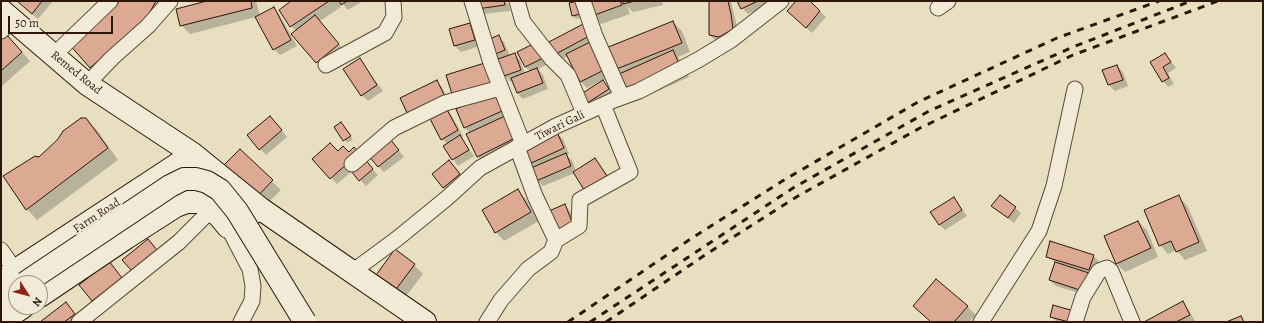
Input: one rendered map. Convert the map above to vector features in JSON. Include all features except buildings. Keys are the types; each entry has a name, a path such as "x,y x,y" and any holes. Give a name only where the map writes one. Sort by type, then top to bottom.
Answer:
{"street":[{"path":"54,55 110,1"},
{"path":"87,84 112,58 148,26 170,1"},
{"path":"326,65 385,33 394,17 393,1"},
{"path":"472,1 480,31 520,145 534,196 556,240"},
{"path":"517,1 523,22 552,59 568,75 584,113"},
{"path":"583,1 622,97"},
{"name":"Tiwari Gali","path":"352,272 447,198 480,168 520,145 584,113 646,88 698,60 731,40 781,1"},
{"name":"Remed Road","path":"5,20 54,55 87,84 193,154 261,209 425,322"},
{"path":"352,164 394,128 446,103 500,88"},
{"path":"981,322 1039,231 1054,186 1075,88"},
{"path":"487,322 501,300 528,269 551,252 556,240 580,226 580,200 630,172 603,105"},
{"name":"Farm Road","path":"21,275 193,154"},
{"path":"22,275 170,186 184,179 196,179 207,182 220,190 237,211 305,322"},
{"path":"48,291 176,206 194,201 201,202 212,209 228,227 250,269 253,286 252,301 241,322"},
{"path":"79,322 179,242 212,209"},
{"path":"228,227 261,209"},
{"path":"1,250 12,275"},
{"path":"1074,322 1083,297 1099,271 1107,268 1111,271 1132,322"},
{"path":"1,299 8,289"},
{"path":"1,322 11,315"}],"railway":[{"path":"568,322 692,238 784,180 918,102 1057,38 1159,1"},
{"path":"590,322 793,188 929,111 1073,47 1191,1"},
{"path":"606,322 705,255 798,196 920,128 1073,55 1218,1"}]}
